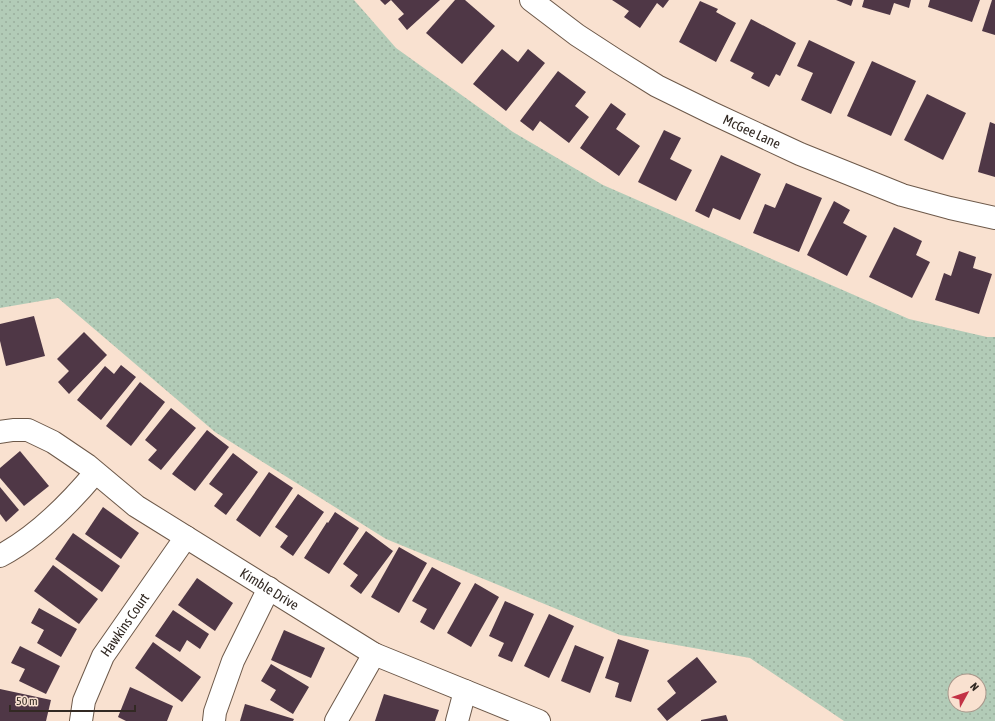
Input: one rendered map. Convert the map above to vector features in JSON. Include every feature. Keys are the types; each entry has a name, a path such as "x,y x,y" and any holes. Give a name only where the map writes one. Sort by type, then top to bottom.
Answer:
{"street":[{"name":"McGee Lane","path":"531,0 577,35 657,86 719,116 800,154 902,194 950,208 995,218"},
{"name":"Kimble Drive","path":"8,431 28,430 53,442 87,465 136,506 374,654 539,721"},
{"path":"0,556 13,549 40,528 76,496 95,473"},
{"name":"Hawkins Court","path":"81,721 84,701 103,656 186,537"},
{"path":"214,721 215,712 232,661 269,588"},
{"path":"336,721 374,654"},
{"path":"457,721 465,691"}],"green space":[{"path":"0,0 354,0 396,48 513,132 603,185 909,319 987,337 995,337 995,721 844,721 750,658 620,635 386,539 215,432 58,298 0,308"}],"building":[{"path":"380,0 391,0 385,5"},
{"path":"391,0 440,0 407,30 398,19 404,14"},
{"path":"455,0 465,0 495,26 462,64 426,33"},
{"path":"612,0 669,0 663,8 657,3 640,28 624,17 629,11"},
{"path":"836,0 853,0 851,6"},
{"path":"864,0 911,0 909,8 894,3 890,15 862,7"},
{"path":"930,0 980,0 972,22 928,7"},
{"path":"992,0 995,0 995,35 982,31"},
{"path":"700,1 718,9 716,12 736,23 716,62 679,42"},
{"path":"751,19 796,43 780,76 776,74 769,87 751,78 754,73 730,61"},
{"path":"809,40 855,62 831,114 801,100 813,73 797,66"},
{"path":"502,49 518,62 528,49 545,63 506,111 473,84"},
{"path":"872,61 916,81 891,136 847,116"},
{"path":"558,71 586,92 575,106 589,117 569,143 540,121 533,131 520,121"},
{"path":"927,94 966,113 943,160 904,140"},
{"path":"611,103 626,114 616,129 640,146 619,176 580,148"},
{"path":"990,122 995,124 995,177 978,172"},
{"path":"664,130 681,138 670,159 692,170 676,201 638,182"},
{"path":"721,155 761,174 740,220 713,208 709,218 695,211"},
{"path":"786,183 822,198 799,252 753,233 765,204 775,208"},
{"path":"834,201 850,210 843,223 867,236 847,276 807,255"},
{"path":"894,227 922,241 916,255 930,262 912,298 869,277"},
{"path":"959,251 976,257 973,268 992,274 979,314 935,300 944,273 951,276"},
{"path":"34,316 45,356 6,366 0,341 0,324"},
{"path":"84,332 107,355 69,394 58,382 69,371 57,359"},
{"path":"121,365 136,377 101,420 77,400 105,366 114,374"},
{"path":"140,382 165,402 131,446 106,426"},
{"path":"171,408 196,428 161,470 148,460 157,450 145,440"},
{"path":"207,430 229,447 195,491 172,474"},
{"path":"20,451 49,486 24,506 0,478 0,468"},
{"path":"233,453 258,472 226,515 214,506 223,494 209,484"},
{"path":"269,472 293,488 260,537 236,520"},
{"path":"0,487 19,510 6,522 0,514"},
{"path":"298,494 324,512 293,556 280,547 288,536 275,527"},
{"path":"103,507 139,533 121,559 85,534"},
{"path":"335,512 359,528 329,574 304,558"},
{"path":"366,531 393,551 361,594 350,586 358,575 343,564"},
{"path":"73,533 120,566 102,592 55,559"},
{"path":"399,547 427,563 399,613 371,597"},
{"path":"53,565 98,599 79,624 34,591"},
{"path":"432,567 461,583 434,630 420,622 427,609 412,601"},
{"path":"197,578 233,603 215,631 178,605"},
{"path":"475,583 499,597 471,647 447,633"},
{"path":"505,601 534,614 512,662 498,656 504,643 489,636"},
{"path":"39,608 77,629 61,657 37,643 44,630 31,623"},
{"path":"173,610 209,634 200,649 187,640 180,652 155,636"},
{"path":"549,614 574,626 549,678 524,666"},
{"path":"284,630 325,648 311,678 271,660"},
{"path":"618,639 649,650 631,702 615,697 619,683 605,678"},
{"path":"153,642 201,677 182,702 135,668"},
{"path":"575,645 604,657 590,693 561,681"},
{"path":"20,646 60,666 46,694 19,681 25,669 11,663"},
{"path":"697,657 717,682 667,721 657,709 676,693 667,681"},
{"path":"271,664 309,687 293,714 270,700 276,690 261,681"},
{"path":"130,687 173,706 167,721 126,721 118,717"},
{"path":"0,689 51,700 46,721 0,721"},
{"path":"384,694 439,710 435,721 375,721"},
{"path":"245,704 294,719 293,721 240,721"},
{"path":"726,715 728,721 701,721 701,720"}]}
